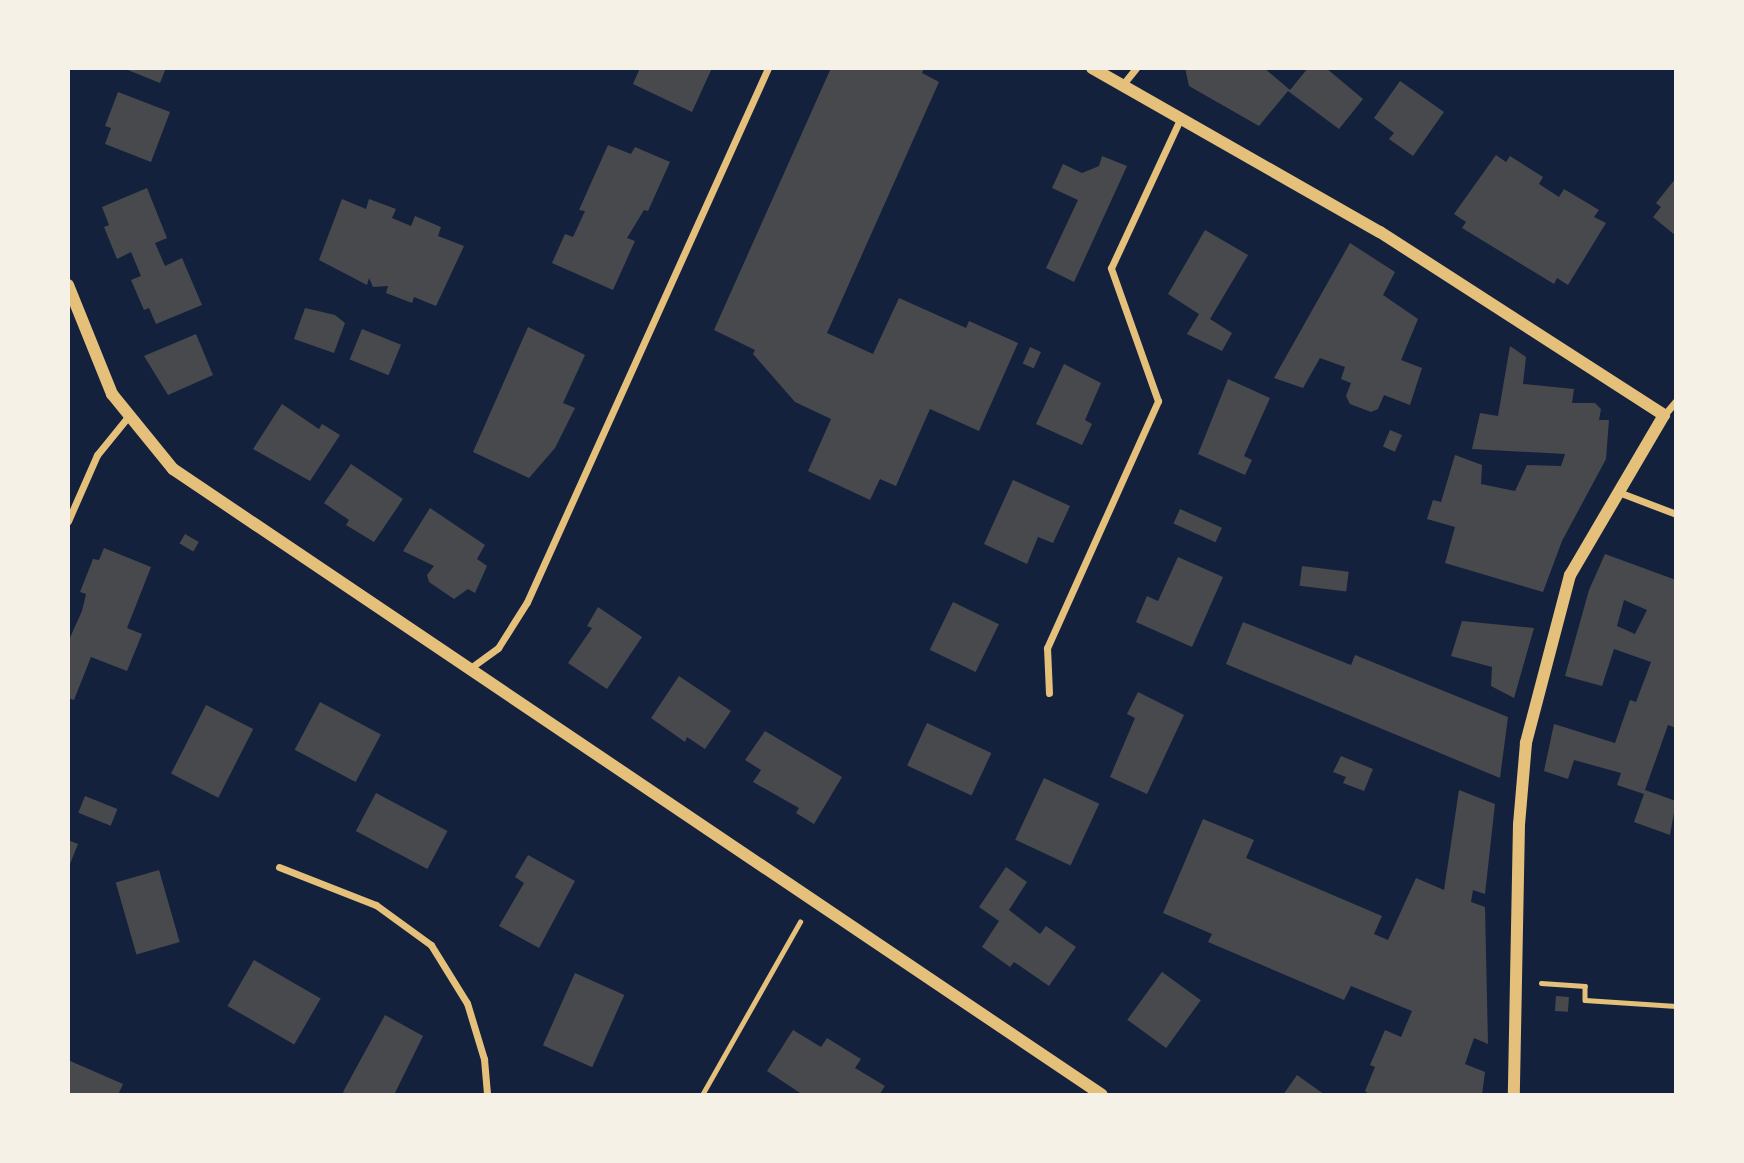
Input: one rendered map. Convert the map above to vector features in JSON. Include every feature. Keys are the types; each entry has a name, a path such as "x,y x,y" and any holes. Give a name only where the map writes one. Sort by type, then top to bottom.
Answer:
{"street":[{"path":"469,670 498,648 527,602 768,68"},
{"path":"1092,68 1124,83 1380,232 1664,415"},
{"path":"1124,83 1136,68"},
{"path":"1049,693 1047,648 1158,401 1111,268 1181,117"},
{"path":"69,292 100,373 127,418 173,469 212,500 815,900 1102,1095"},
{"path":"1514,1095 1519,824 1526,743 1570,575 1589,537 1621,492 1664,415 1676,401"},
{"path":"68,521 97,455 127,418"},
{"path":"1621,492 1676,514"},
{"path":"279,867 376,905 431,945 467,1003 484,1059 487,1095"}],"path":[{"path":"702,1095 815,900"},
{"path":"1516,982 1585,986 1585,1000 1676,1006"}],"building":[{"path":"123,68 166,68 160,83"},
{"path":"640,68 712,68 692,112 633,84"},
{"path":"831,68 924,68 922,73 939,82 827,333 873,354 899,298 966,328 969,321 1018,343 979,431 930,409 896,486 880,479 870,500 808,471 831,419 795,402 753,354 755,350 714,330"},
{"path":"1185,68 1264,68 1290,90 1308,68 1326,68 1363,99 1339,129 1288,91 1259,126 1189,86"},
{"path":"1400,81 1444,112 1413,156 1389,139 1394,133 1374,118"},
{"path":"118,92 170,112 151,162 105,144 111,128 105,126"},
{"path":"608,145 631,154 635,147 670,162 648,211 644,210 627,238 635,241 613,290 552,263 565,234 573,237 585,211 579,210"},
{"path":"1496,155 1506,162 1510,156 1543,177 1539,184 1559,197 1564,189 1599,210 1594,217 1606,223 1568,285 1557,278 1554,284 1462,228 1466,222 1454,214"},
{"path":"1102,156 1127,166 1074,282 1046,268 1078,200 1052,188 1063,164 1082,173 1099,166"},
{"path":"1676,178 1676,236 1653,217 1661,207 1656,203"},
{"path":"147,188 167,238 155,243 165,266 182,258 202,305 156,324 149,308 144,310 131,280 141,276 131,252 117,259 104,227 109,225 102,207"},
{"path":"342,199 366,209 369,199 396,209 392,218 411,226 415,216 441,227 438,236 464,246 436,306 414,297 412,303 386,293 388,286 373,287 369,278 367,285 319,260"},
{"path":"1205,230 1248,255 1210,319 1232,333 1222,351 1187,334 1199,314 1168,294"},
{"path":"1350,243 1395,272 1383,295 1418,319 1401,360 1422,368 1410,405 1384,395 1378,409 1371,412 1350,404 1346,396 1351,383 1341,379 1345,367 1320,358 1303,388 1274,378"},
{"path":"305,308 335,315 345,323 334,353 294,339"},
{"path":"528,327 585,355 563,403 575,408 555,448 529,478 473,452"},
{"path":"362,329 401,345 389,375 350,360"},
{"path":"196,334 213,375 168,395 144,356"},
{"path":"1510,346 1526,357 1523,384 1574,389 1572,403 1595,403 1601,409 1599,420 1609,420 1606,459 1562,541 1543,592 1445,563 1455,527 1427,519 1433,500 1441,502 1455,455 1482,465 1481,484 1515,491 1527,465 1561,466 1565,454 1472,449 1480,413 1498,416"},
{"path":"1030,347 1041,352 1034,368 1023,363"},
{"path":"1064,364 1101,383 1085,420 1092,424 1082,445 1036,424"},
{"path":"1228,379 1270,398 1244,456 1252,460 1245,475 1198,454"},
{"path":"282,404 319,429 322,424 340,435 310,481 253,449"},
{"path":"1390,430 1402,435 1395,452 1383,447"},
{"path":"351,464 403,499 374,542 346,525 349,520 324,503"},
{"path":"1013,480 1070,506 1053,543 1038,537 1027,564 984,544"},
{"path":"430,508 485,545 477,559 487,566 475,593 468,589 454,599 429,582 427,575 434,566 403,551"},
{"path":"1180,509 1222,528 1216,542 1173,524"},
{"path":"185,534 199,542 193,552 180,544"},
{"path":"104,548 151,567 127,628 142,634 127,671 91,657 74,700 68,698 68,642 82,611 86,594 80,592 93,559 99,560"},
{"path":"1605,554 1676,580 1676,728 1668,725 1645,790 1676,801 1670,835 1634,822 1644,794 1617,785 1621,773 1574,760 1568,779 1544,771 1554,724 1615,743 1630,700 1636,702 1651,662 1614,649 1602,686 1565,676 1589,590","holes":["1624,600 1647,610 1635,634 1617,626"]},
{"path":"1178,557 1223,577 1192,647 1136,622 1147,596 1158,601"},
{"path":"1302,566 1349,572 1346,592 1300,586"},
{"path":"953,602 999,624 976,672 930,650"},
{"path":"598,607 642,637 607,689 568,663 592,628 587,626"},
{"path":"1462,621 1534,628 1514,698 1491,686 1492,667 1451,656"},
{"path":"1243,622 1351,665 1355,655 1508,717 1500,778 1226,664"},
{"path":"679,676 731,711 705,749 687,737 685,742 651,718"},
{"path":"1138,692 1184,715 1147,794 1110,777 1135,718 1127,714"},
{"path":"320,702 381,734 356,782 295,750"},
{"path":"206,705 253,729 218,798 171,774"},
{"path":"927,723 991,753 971,796 907,766"},
{"path":"765,731 842,777 814,824 796,813 799,808 753,782 761,770 745,760"},
{"path":"1341,756 1373,769 1364,791 1343,783 1346,777 1333,772"},
{"path":"1044,778 1099,804 1071,865 1015,840"},
{"path":"1459,790 1495,804 1485,894 1473,890 1471,902 1485,907 1488,1044 1474,1038 1465,1064 1485,1072 1482,1095 1370,1095 1365,1091 1375,1067 1370,1065 1385,1030 1401,1037 1412,1011 1351,986 1344,1000 1208,942 1212,934 1163,913 1203,819 1254,840 1246,858 1382,916 1374,934 1388,940 1416,878 1444,890"},
{"path":"376,793 448,831 427,869 356,831"},
{"path":"85,796 117,809 111,826 78,813"},
{"path":"68,840 78,844 68,869"},
{"path":"528,855 575,881 539,948 499,926 524,883 515,877"},
{"path":"1006,867 1027,882 1009,910 1040,934 1046,926 1076,947 1049,986 1014,962 1010,967 982,947 999,921 979,907"},
{"path":"159,870 180,942 136,954 116,882"},
{"path":"254,960 321,998 294,1044 228,1006"},
{"path":"1162,972 1201,1000 1166,1048 1127,1020"},
{"path":"575,973 624,995 592,1067 543,1045"},
{"path":"1556,996 1569,997 1568,1012 1555,1011"},
{"path":"385,1015 423,1036 394,1095 348,1095 343,1092"},
{"path":"793,1030 821,1047 827,1038 861,1059 855,1068 885,1086 879,1095 803,1095 767,1071"},
{"path":"68,1060 123,1084 118,1095 68,1095"},
{"path":"1297,1075 1325,1095 1283,1095"}]}
